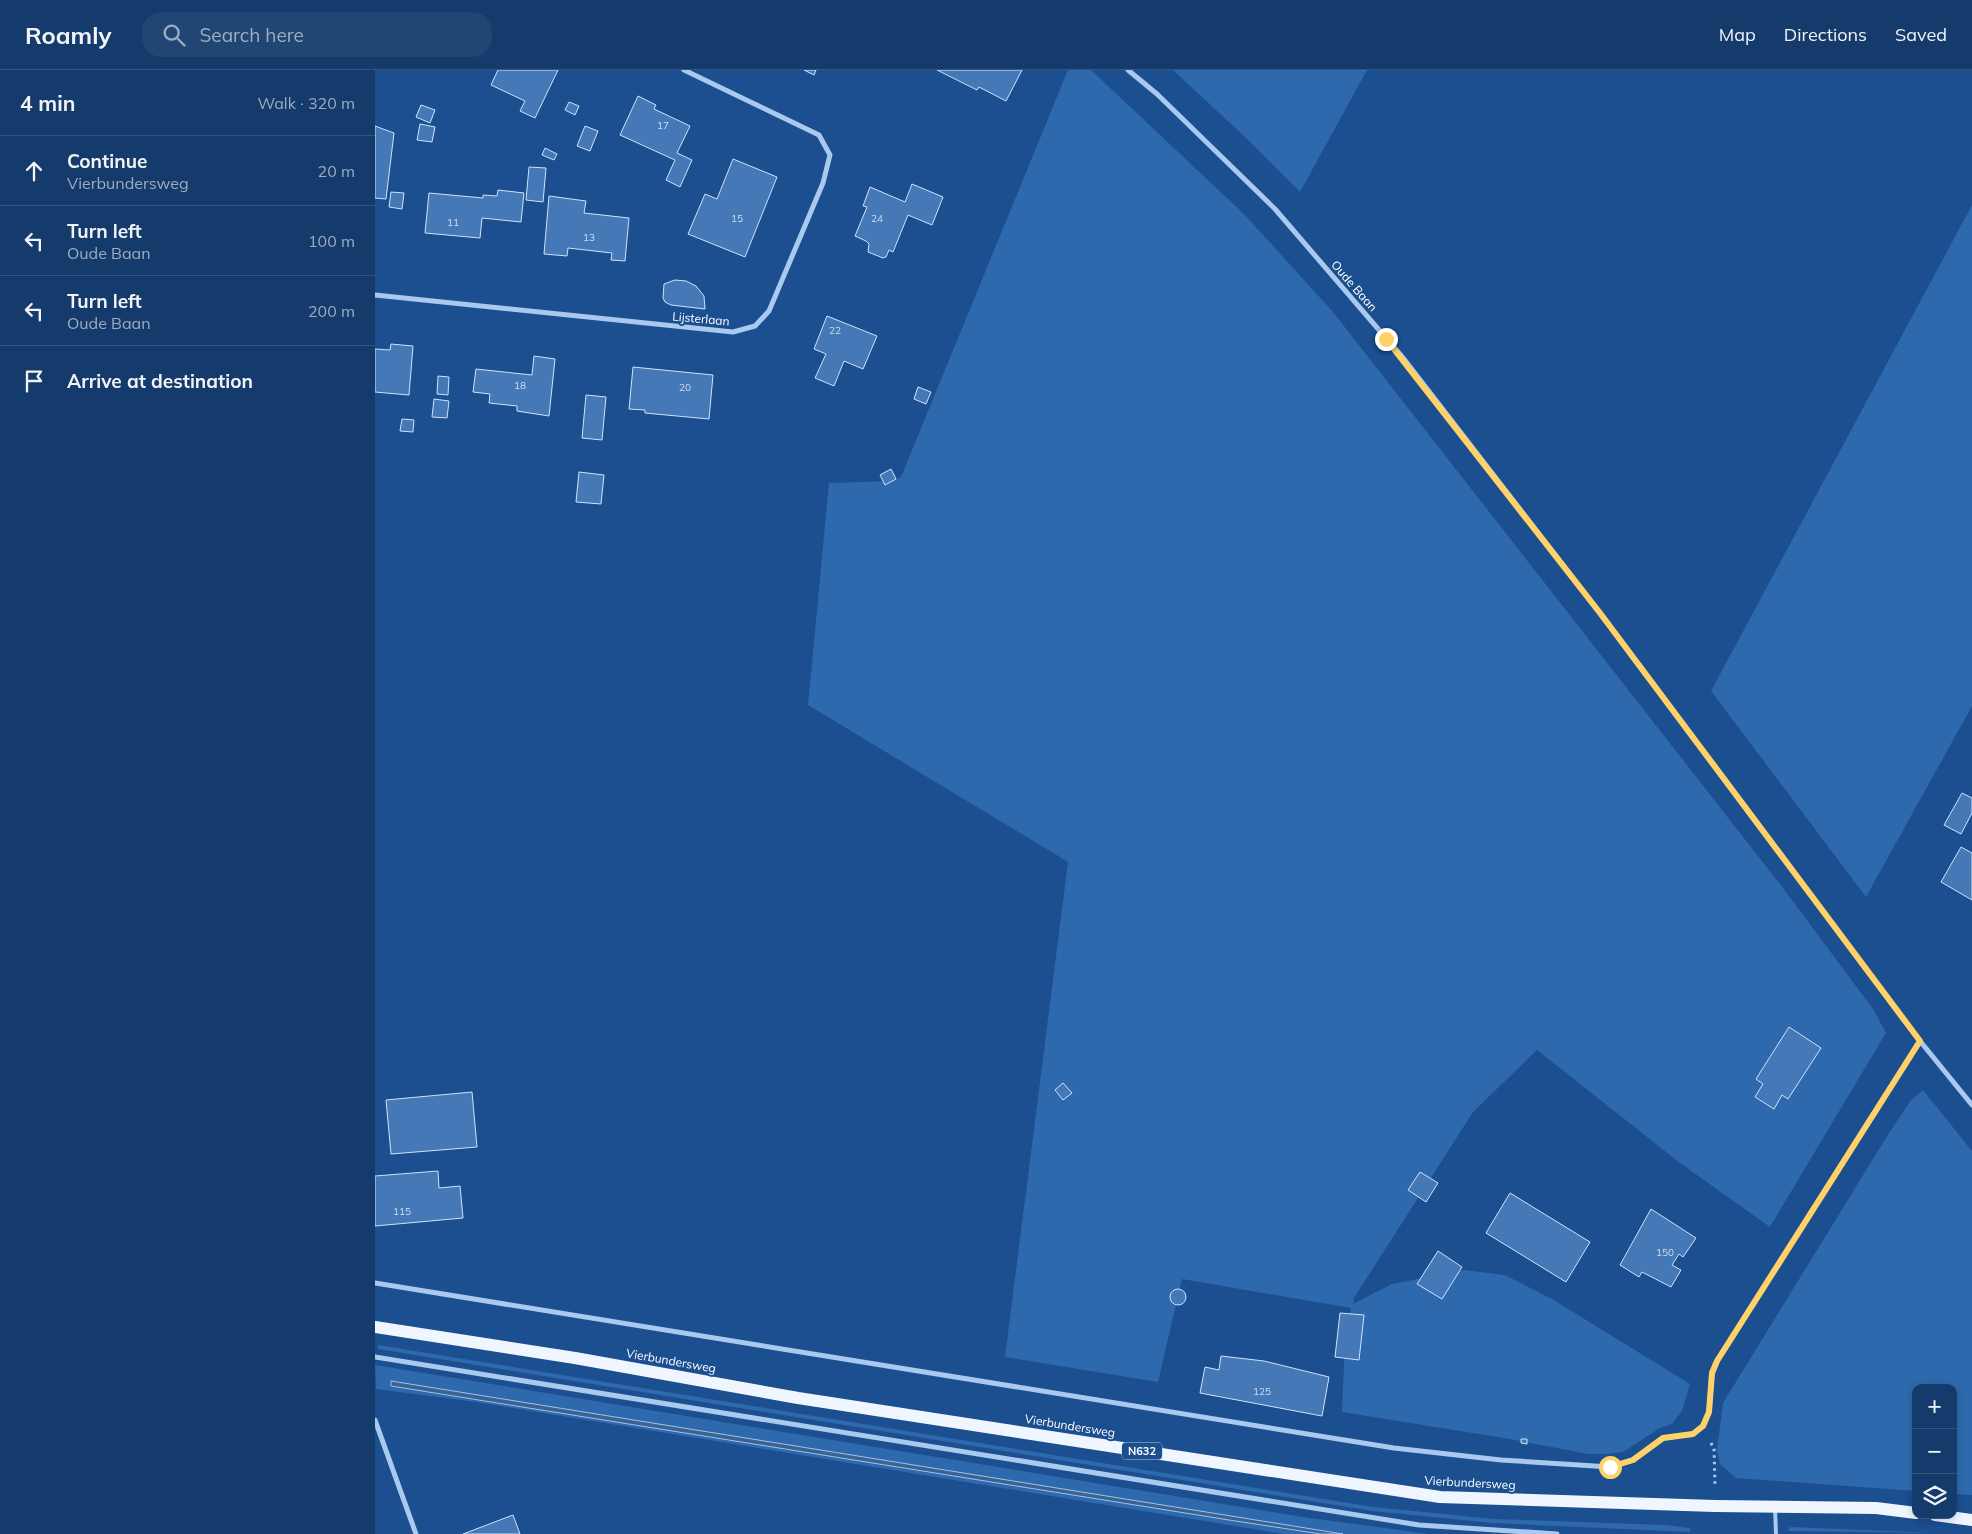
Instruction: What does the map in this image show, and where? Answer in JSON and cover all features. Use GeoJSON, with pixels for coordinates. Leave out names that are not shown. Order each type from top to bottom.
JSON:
{"type":"FeatureCollection","features":[{"type":"Feature","properties":{"kind":"main road","name":"Vierbundersweg"},"geometry":{"type":"LineString","coordinates":[[375,1327],[575,1358],[798,1398],[1440,1497],[1715,1506],[1876,1508],[1912,1512]]}},
{"type":"Feature","properties":{"kind":"main road"},"geometry":{"type":"LineString","coordinates":[[1957,1518],[1972,1520]]}},
{"type":"Feature","properties":{"kind":"street","name":"Lijsterlaan"},"geometry":{"type":"LineString","coordinates":[[375,295],[733,332],[755,326],[769,311],[823,183],[830,155],[819,135],[684,70]]}},
{"type":"Feature","properties":{"kind":"street","name":"Oude Baan"},"geometry":{"type":"LineString","coordinates":[[1128,70],[1157,94],[1275,209],[1404,359],[1618,637],[1920,1041],[1972,1105]]}},
{"type":"Feature","properties":{"kind":"street"},"geometry":{"type":"LineString","coordinates":[[1703,1426],[1709,1412],[1711,1378],[1717,1361],[1920,1041]]}},
{"type":"Feature","properties":{"kind":"street","name":"Vierbundersweg"},"geometry":{"type":"LineString","coordinates":[[375,1282],[1394,1448],[1460,1456],[1610,1467],[1633,1460],[1663,1438],[1693,1434],[1703,1426]]}},
{"type":"Feature","properties":{"kind":"street"},"geometry":{"type":"LineString","coordinates":[[375,1358],[1399,1522],[1557,1534]]}},
{"type":"Feature","properties":{"kind":"street"},"geometry":{"type":"LineString","coordinates":[[375,1420],[415,1534]]}},
{"type":"Feature","properties":{"kind":"lane"},"geometry":{"type":"LineString","coordinates":[[1775,1506],[1776,1534]]}},
{"type":"Feature","properties":{"kind":"path"},"geometry":{"type":"LineString","coordinates":[[1703,1426],[1713,1448],[1715,1506]]}},
{"type":"Feature","properties":{"kind":"shaded area"},"geometry":{"type":"Polygon","coordinates":[[[1068,70],[1091,70],[1245,215],[1333,312],[1783,888],[1873,1009],[1886,1033],[1770,1227],[1680,1163],[1537,1050],[1473,1112],[1354,1298],[1353,1304],[1392,1284],[1464,1270],[1505,1275],[1552,1299],[1690,1384],[1682,1411],[1672,1424],[1660,1428],[1623,1452],[1588,1454],[1510,1439],[1342,1412],[1345,1341],[1351,1308],[1182,1279],[1158,1382],[1005,1357],[1068,862],[808,705],[829,483],[892,481],[901,477],[1068,70]]]}},
{"type":"Feature","properties":{"kind":"shaded area"},"geometry":{"type":"Polygon","coordinates":[[[1173,70],[1367,70],[1300,192],[1246,138],[1173,70]]]}},
{"type":"Feature","properties":{"kind":"shaded area"},"geometry":{"type":"Polygon","coordinates":[[[1972,205],[1972,706],[1866,897],[1711,691],[1972,205]]]}},
{"type":"Feature","properties":{"kind":"shaded area"},"geometry":{"type":"Polygon","coordinates":[[[1923,1090],[1972,1151],[1972,1495],[1957,1494],[1957,1384],[1912,1384],[1912,1491],[1736,1478],[1720,1464],[1717,1450],[1723,1403],[1911,1100],[1923,1090]]]}},
{"type":"Feature","properties":{"kind":"shaded area"},"geometry":{"type":"Polygon","coordinates":[[[378,1345],[1373,1507],[1494,1519],[1665,1525],[1690,1528],[1690,1532],[1493,1523],[1372,1511],[378,1349],[378,1345]]]}},
{"type":"Feature","properties":{"kind":"shaded area"},"geometry":{"type":"Polygon","coordinates":[[[375,1365],[1303,1517],[1429,1534],[1343,1534],[390,1381],[391,1386],[1321,1534],[1284,1534],[476,1402],[376,1389],[375,1365]]]}},
{"type":"Feature","properties":{"kind":"shaded area"},"geometry":{"type":"Polygon","coordinates":[[[391,1381],[1343,1534],[1321,1534],[1229,1520],[391,1386],[391,1381]]]}},
{"type":"Feature","properties":{"kind":"shaded area"},"geometry":{"type":"Polygon","coordinates":[[[1790,1527],[1937,1533],[1788,1531],[1790,1527]]]}},
{"type":"Feature","properties":{"kind":"building"},"geometry":{"type":"Polygon","coordinates":[[[498,70],[558,70],[535,118],[520,111],[525,101],[491,85],[498,70]]]}},
{"type":"Feature","properties":{"kind":"building"},"geometry":{"type":"Polygon","coordinates":[[[804,70],[816,70],[814,75],[804,70]]]}},
{"type":"Feature","properties":{"kind":"building"},"geometry":{"type":"Polygon","coordinates":[[[937,70],[1022,70],[1006,101],[979,87],[977,90],[937,70]]]}},
{"type":"Feature","properties":{"kind":"building"},"geometry":{"type":"Polygon","coordinates":[[[638,96],[656,105],[654,109],[690,126],[677,153],[692,160],[680,187],[666,180],[675,160],[620,135],[638,96]]]}},
{"type":"Feature","properties":{"kind":"building"},"geometry":{"type":"Polygon","coordinates":[[[569,102],[579,106],[575,115],[565,110],[569,102]]]}},
{"type":"Feature","properties":{"kind":"building"},"geometry":{"type":"Polygon","coordinates":[[[421,105],[435,110],[430,123],[416,117],[421,105]]]}},
{"type":"Feature","properties":{"kind":"building"},"geometry":{"type":"Polygon","coordinates":[[[420,124],[435,127],[432,142],[417,140],[420,124]]]}},
{"type":"Feature","properties":{"kind":"building"},"geometry":{"type":"Polygon","coordinates":[[[375,126],[394,133],[386,199],[375,198],[375,126]]]}},
{"type":"Feature","properties":{"kind":"building"},"geometry":{"type":"Polygon","coordinates":[[[585,126],[598,131],[590,151],[577,146],[585,126]]]}},
{"type":"Feature","properties":{"kind":"building"},"geometry":{"type":"Polygon","coordinates":[[[545,148],[557,154],[554,160],[542,155],[545,148]]]}},
{"type":"Feature","properties":{"kind":"building"},"geometry":{"type":"Polygon","coordinates":[[[733,159],[777,177],[745,257],[688,234],[705,194],[717,199],[733,159]]]}},
{"type":"Feature","properties":{"kind":"building"},"geometry":{"type":"Polygon","coordinates":[[[529,167],[546,168],[543,202],[526,200],[529,167]]]}},
{"type":"Feature","properties":{"kind":"building"},"geometry":{"type":"Polygon","coordinates":[[[912,184],[943,197],[932,225],[908,215],[893,252],[889,250],[886,257],[883,258],[868,252],[869,244],[855,236],[867,207],[863,206],[870,187],[905,202],[912,184]]]}},
{"type":"Feature","properties":{"kind":"building"},"geometry":{"type":"Polygon","coordinates":[[[498,190],[524,193],[521,222],[482,218],[480,238],[425,233],[429,193],[483,198],[483,195],[497,196],[498,190]]]}},
{"type":"Feature","properties":{"kind":"building"},"geometry":{"type":"Polygon","coordinates":[[[391,192],[404,193],[402,209],[389,207],[391,192]]]}},
{"type":"Feature","properties":{"kind":"building"},"geometry":{"type":"Polygon","coordinates":[[[549,196],[586,201],[584,213],[629,218],[625,261],[611,260],[612,253],[568,248],[567,256],[544,254],[549,196]]]}},
{"type":"Feature","properties":{"kind":"building"},"geometry":{"type":"Polygon","coordinates":[[[675,280],[686,281],[696,286],[704,296],[705,309],[671,305],[665,302],[663,298],[664,284],[675,280]]]}},
{"type":"Feature","properties":{"kind":"building"},"geometry":{"type":"Polygon","coordinates":[[[827,316],[877,336],[863,369],[844,361],[834,386],[815,378],[826,354],[814,349],[827,316]]]}},
{"type":"Feature","properties":{"kind":"building"},"geometry":{"type":"Polygon","coordinates":[[[391,344],[413,346],[409,395],[375,392],[375,349],[390,350],[391,344]]]}},
{"type":"Feature","properties":{"kind":"building"},"geometry":{"type":"Polygon","coordinates":[[[534,356],[555,359],[549,416],[517,411],[517,406],[489,403],[490,394],[473,392],[476,369],[532,375],[534,356]]]}},
{"type":"Feature","properties":{"kind":"building"},"geometry":{"type":"Polygon","coordinates":[[[633,367],[713,375],[709,419],[645,413],[645,410],[629,409],[633,367]]]}},
{"type":"Feature","properties":{"kind":"building"},"geometry":{"type":"Polygon","coordinates":[[[438,376],[449,377],[448,395],[437,394],[438,376]]]}},
{"type":"Feature","properties":{"kind":"building"},"geometry":{"type":"Polygon","coordinates":[[[918,387],[931,392],[926,404],[914,399],[918,387]]]}},
{"type":"Feature","properties":{"kind":"building"},"geometry":{"type":"Polygon","coordinates":[[[586,395],[606,397],[602,440],[582,438],[586,395]]]}},
{"type":"Feature","properties":{"kind":"building"},"geometry":{"type":"Polygon","coordinates":[[[434,399],[449,401],[447,418],[432,417],[434,399]]]}},
{"type":"Feature","properties":{"kind":"building"},"geometry":{"type":"Polygon","coordinates":[[[402,419],[414,420],[413,432],[400,431],[402,419]]]}},
{"type":"Feature","properties":{"kind":"building"},"geometry":{"type":"Polygon","coordinates":[[[891,469],[896,479],[885,485],[880,475],[891,469]]]}},
{"type":"Feature","properties":{"kind":"building"},"geometry":{"type":"Polygon","coordinates":[[[579,472],[604,475],[601,504],[576,502],[579,472]]]}},
{"type":"Feature","properties":{"kind":"building"},"geometry":{"type":"Polygon","coordinates":[[[1962,793],[1972,798],[1972,813],[1961,834],[1944,825],[1962,793]]]}},
{"type":"Feature","properties":{"kind":"building"},"geometry":{"type":"Polygon","coordinates":[[[1961,847],[1972,853],[1972,900],[1941,882],[1961,847]]]}},
{"type":"Feature","properties":{"kind":"building"},"geometry":{"type":"Polygon","coordinates":[[[1789,1027],[1821,1048],[1788,1099],[1782,1095],[1774,1109],[1755,1097],[1763,1084],[1756,1079],[1789,1027]]]}},
{"type":"Feature","properties":{"kind":"building"},"geometry":{"type":"Polygon","coordinates":[[[1063,1083],[1072,1093],[1063,1100],[1055,1090],[1063,1083]]]}},
{"type":"Feature","properties":{"kind":"building"},"geometry":{"type":"Polygon","coordinates":[[[472,1092],[477,1147],[391,1154],[386,1100],[472,1092]]]}},
{"type":"Feature","properties":{"kind":"building"},"geometry":{"type":"Polygon","coordinates":[[[438,1171],[439,1188],[460,1186],[463,1218],[375,1226],[375,1176],[438,1171]]]}},
{"type":"Feature","properties":{"kind":"building"},"geometry":{"type":"Polygon","coordinates":[[[1420,1172],[1438,1183],[1426,1202],[1408,1190],[1420,1172]]]}},
{"type":"Feature","properties":{"kind":"building"},"geometry":{"type":"Polygon","coordinates":[[[1510,1193],[1590,1242],[1566,1282],[1486,1233],[1510,1193]]]}},
{"type":"Feature","properties":{"kind":"building"},"geometry":{"type":"Polygon","coordinates":[[[1651,1209],[1696,1238],[1683,1257],[1679,1254],[1672,1265],[1681,1270],[1671,1287],[1642,1272],[1639,1277],[1620,1265],[1651,1209]]]}},
{"type":"Feature","properties":{"kind":"building"},"geometry":{"type":"Polygon","coordinates":[[[1438,1251],[1462,1267],[1442,1299],[1417,1284],[1438,1251]]]}},
{"type":"Feature","properties":{"kind":"building"},"geometry":{"type":"Polygon","coordinates":[[[1178,1289],[1184,1291],[1186,1297],[1184,1303],[1178,1305],[1172,1303],[1170,1297],[1172,1291],[1178,1289]]]}},
{"type":"Feature","properties":{"kind":"building"},"geometry":{"type":"Polygon","coordinates":[[[1340,1313],[1364,1315],[1359,1360],[1335,1357],[1340,1313]]]}},
{"type":"Feature","properties":{"kind":"building"},"geometry":{"type":"Polygon","coordinates":[[[1221,1356],[1264,1361],[1329,1377],[1322,1416],[1200,1393],[1205,1367],[1219,1370],[1221,1356]]]}},
{"type":"Feature","properties":{"kind":"building"},"geometry":{"type":"Polygon","coordinates":[[[1521,1439],[1527,1439],[1527,1444],[1521,1443],[1521,1439]]]}},
{"type":"Feature","properties":{"kind":"building"},"geometry":{"type":"Polygon","coordinates":[[[513,1515],[520,1534],[463,1534],[513,1515]]]}},
{"type":"Feature","properties":{"kind":"route"},"geometry":{"type":"LineString","coordinates":[[1386,339],[1404,359],[1600,613],[1899,1010],[1920,1041],[1717,1361],[1710,1384],[1709,1412],[1703,1426],[1693,1434],[1663,1438],[1633,1460],[1610,1467]]}}]}
